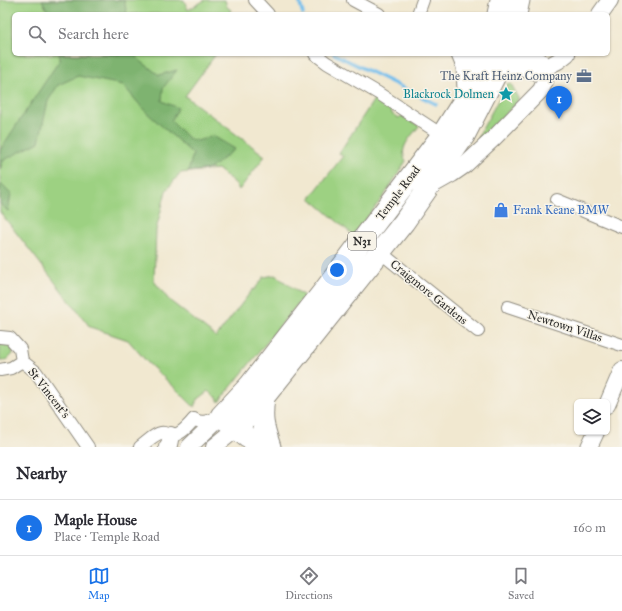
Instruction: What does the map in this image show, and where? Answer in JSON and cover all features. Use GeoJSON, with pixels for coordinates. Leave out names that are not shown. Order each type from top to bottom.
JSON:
{"type":"FeatureCollection","features":[{"type":"Feature","properties":{"kind":"highway"},"geometry":{"type":"LineString","coordinates":[[498,12],[501,0]]}},
{"type":"Feature","properties":{"kind":"highway"},"geometry":{"type":"LineString","coordinates":[[516,12],[519,0]]}},
{"type":"Feature","properties":{"kind":"highway"},"geometry":{"type":"LineString","coordinates":[[463,56],[467,66],[468,94]]}},
{"type":"Feature","properties":{"kind":"highway","name":"Temple Road"},"geometry":{"type":"LineString","coordinates":[[228,422],[250,385],[442,135],[468,94],[498,56]]}},
{"type":"Feature","properties":{"kind":"highway","name":"Temple Road"},"geometry":{"type":"LineString","coordinates":[[228,422],[264,397],[404,222],[464,136],[498,56]]}},
{"type":"Feature","properties":{"kind":"highway"},"geometry":{"type":"LineString","coordinates":[[264,397],[262,425],[270,447]]}},
{"type":"Feature","properties":{"kind":"highway"},"geometry":{"type":"LineString","coordinates":[[228,422],[255,442],[266,447]]}},
{"type":"Feature","properties":{"kind":"street"},"geometry":{"type":"LineString","coordinates":[[255,0],[266,12]]}},
{"type":"Feature","properties":{"kind":"street"},"geometry":{"type":"LineString","coordinates":[[353,0],[375,12]]}},
{"type":"Feature","properties":{"kind":"street"},"geometry":{"type":"LineString","coordinates":[[419,12],[423,0]]}},
{"type":"Feature","properties":{"kind":"street"},"geometry":{"type":"LineString","coordinates":[[601,12],[610,0]]}},
{"type":"Feature","properties":{"kind":"street"},"geometry":{"type":"LineString","coordinates":[[318,56],[442,135]]}},
{"type":"Feature","properties":{"kind":"street"},"geometry":{"type":"LineString","coordinates":[[498,56],[538,72],[564,56]]}},
{"type":"Feature","properties":{"kind":"street","name":"Temple Road"},"geometry":{"type":"LineString","coordinates":[[428,188],[465,165],[541,90],[545,81],[546,67]]}},
{"type":"Feature","properties":{"kind":"street"},"geometry":{"type":"LineString","coordinates":[[557,200],[622,227]]}},
{"type":"Feature","properties":{"kind":"street","name":"Craigmore Gardens"},"geometry":{"type":"LineString","coordinates":[[380,252],[478,331]]}},
{"type":"Feature","properties":{"kind":"street","name":"Newtown Villas"},"geometry":{"type":"LineString","coordinates":[[508,307],[622,344]]}},
{"type":"Feature","properties":{"kind":"street"},"geometry":{"type":"LineString","coordinates":[[0,337],[10,338],[20,349],[22,361]]}},
{"type":"Feature","properties":{"kind":"street","name":"St Vincent's"},"geometry":{"type":"LineString","coordinates":[[0,370],[11,368],[22,361],[36,372],[88,447]]}},
{"type":"Feature","properties":{"kind":"street"},"geometry":{"type":"LineString","coordinates":[[610,399],[622,370]]}},
{"type":"Feature","properties":{"kind":"street"},"geometry":{"type":"LineString","coordinates":[[140,447],[157,434],[162,433],[169,441],[189,426],[194,419],[205,422],[228,422]]}},
{"type":"Feature","properties":{"kind":"street"},"geometry":{"type":"LineString","coordinates":[[189,447],[228,422]]}},
{"type":"Feature","properties":{"kind":"street"},"geometry":{"type":"LineString","coordinates":[[214,447],[228,422]]}},
{"type":"Feature","properties":{"kind":"street"},"geometry":{"type":"LineString","coordinates":[[589,447],[595,435]]}},
{"type":"Feature","properties":{"kind":"green space"},"geometry":{"type":"Polygon","coordinates":[[[0,0],[184,0],[188,10],[205,0],[225,0],[227,7],[231,10],[230,12],[12,12],[12,56],[215,56],[185,96],[265,156],[239,190],[236,184],[218,169],[180,173],[166,191],[156,230],[154,281],[169,300],[216,337],[264,277],[275,275],[304,296],[219,402],[216,396],[215,397],[209,391],[197,400],[194,407],[147,362],[128,340],[90,327],[0,212],[0,0]]]}},
{"type":"Feature","properties":{"kind":"green space"},"geometry":{"type":"Polygon","coordinates":[[[42,0],[124,0],[127,12],[48,12],[42,0]]]}},
{"type":"Feature","properties":{"kind":"green space"},"geometry":{"type":"Polygon","coordinates":[[[59,56],[137,56],[138,59],[159,75],[177,70],[163,88],[162,101],[178,108],[171,121],[188,138],[197,141],[213,136],[235,149],[210,169],[188,172],[193,154],[145,111],[123,85],[78,76],[58,85],[48,101],[39,142],[4,160],[0,169],[0,150],[59,61],[59,56]]]}},
{"type":"Feature","properties":{"kind":"green space"},"geometry":{"type":"Polygon","coordinates":[[[507,84],[511,84],[519,98],[519,101],[479,139],[478,137],[480,133],[507,84]]]}},
{"type":"Feature","properties":{"kind":"green space"},"geometry":{"type":"Polygon","coordinates":[[[375,98],[391,108],[392,114],[399,118],[403,116],[419,126],[404,147],[404,156],[406,161],[384,196],[353,235],[310,198],[343,156],[339,153],[375,98]]]}},
{"type":"Feature","properties":{"kind":"green space"},"geometry":{"type":"Polygon","coordinates":[[[0,183],[11,194],[8,211],[0,204],[0,183]]]}},
{"type":"Feature","properties":{"kind":"green space"},"geometry":{"type":"Polygon","coordinates":[[[5,344],[12,348],[13,354],[7,360],[0,360],[0,345],[5,344]]]}},
{"type":"Feature","properties":{"kind":"waterway"},"geometry":{"type":"LineString","coordinates":[[299,0],[302,12]]}},
{"type":"Feature","properties":{"kind":"waterway"},"geometry":{"type":"LineString","coordinates":[[338,56],[436,104]]}},
{"type":"Feature","properties":{"kind":"place","name":"The Kraft Heinz Company"},"geometry":{"type":"Point","coordinates":[584,76]}},
{"type":"Feature","properties":{"kind":"place","name":"Blackrock Dolmen"},"geometry":{"type":"Point","coordinates":[506,94]}},
{"type":"Feature","properties":{"kind":"place","name":"Maple House"},"geometry":{"type":"Point","coordinates":[559,119]}},
{"type":"Feature","properties":{"kind":"place","name":"Frank Keane BMW"},"geometry":{"type":"Point","coordinates":[501,210]}}]}
